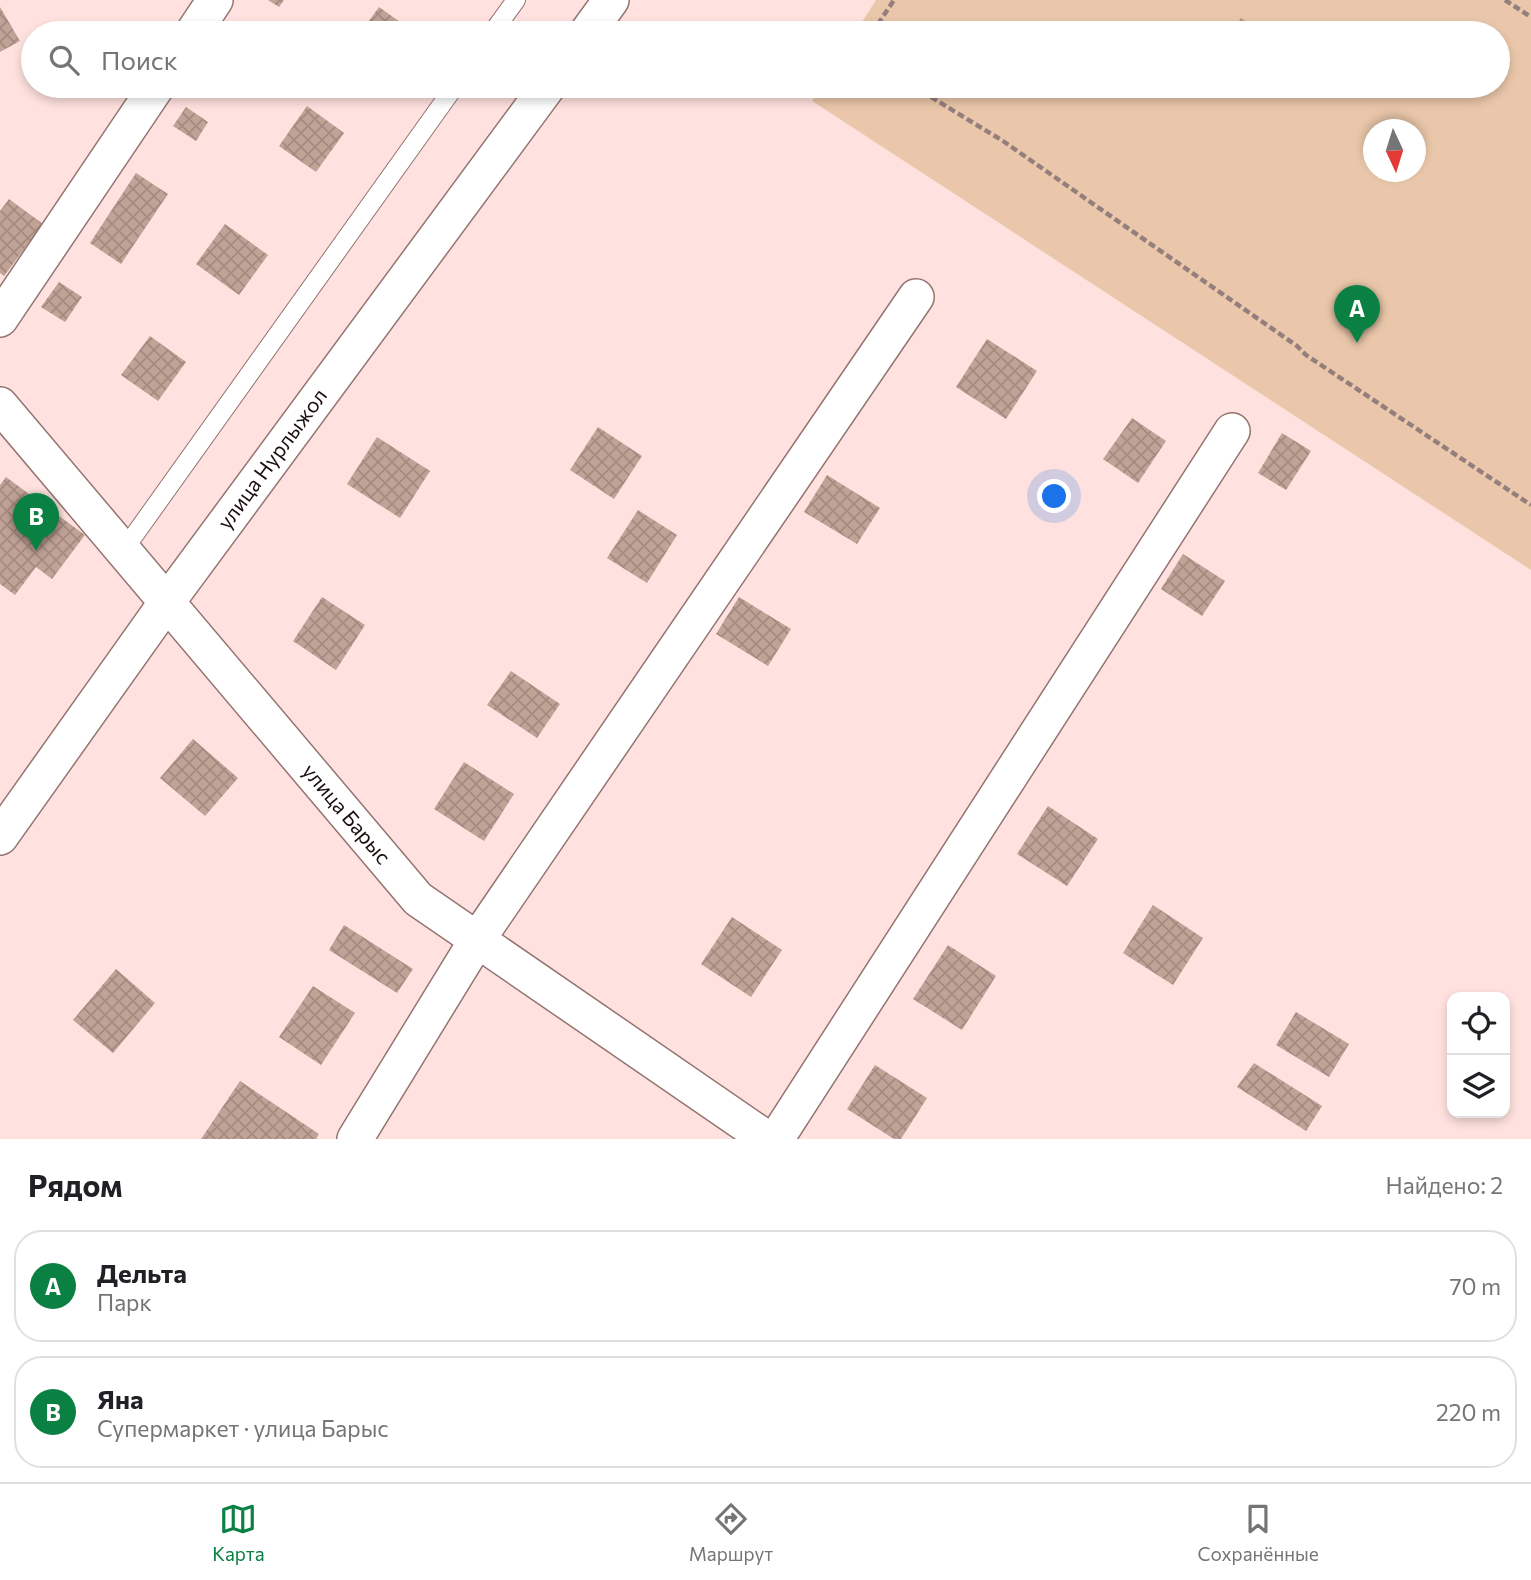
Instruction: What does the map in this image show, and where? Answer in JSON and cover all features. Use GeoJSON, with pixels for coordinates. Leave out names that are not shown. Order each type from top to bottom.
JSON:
{"type":"FeatureCollection","features":[{"type":"Feature","properties":{"kind":"street"},"geometry":{"type":"LineString","coordinates":[[201,21],[215,0]]}},
{"type":"Feature","properties":{"kind":"street"},"geometry":{"type":"LineString","coordinates":[[596,21],[611,0]]}},
{"type":"Feature","properties":{"kind":"street"},"geometry":{"type":"LineString","coordinates":[[0,319],[149,98]]}},
{"type":"Feature","properties":{"kind":"street","name":"улица Нурлыжол"},"geometry":{"type":"LineString","coordinates":[[0,837],[167,602],[539,98]]}},
{"type":"Feature","properties":{"kind":"street"},"geometry":{"type":"LineString","coordinates":[[355,1139],[477,940],[916,297]]}},
{"type":"Feature","properties":{"kind":"street","name":"улица Барыс"},"geometry":{"type":"LineString","coordinates":[[0,405],[418,899],[767,1139]]}},
{"type":"Feature","properties":{"kind":"street"},"geometry":{"type":"LineString","coordinates":[[776,1139],[1232,431]]}},
{"type":"Feature","properties":{"kind":"lane"},"geometry":{"type":"LineString","coordinates":[[501,21],[516,0]]}},
{"type":"Feature","properties":{"kind":"lane"},"geometry":{"type":"LineString","coordinates":[[123,551],[446,98]]}},
{"type":"Feature","properties":{"kind":"path"},"geometry":{"type":"LineString","coordinates":[[880,21],[894,0]]}},
{"type":"Feature","properties":{"kind":"path"},"geometry":{"type":"LineString","coordinates":[[1505,0],[1531,17]]}},
{"type":"Feature","properties":{"kind":"path"},"geometry":{"type":"LineString","coordinates":[[933,98],[1003,141],[1297,346],[1306,355],[1531,505]]}},
{"type":"Feature","properties":{"kind":"shaded area"},"geometry":{"type":"Polygon","coordinates":[[[876,0],[1531,0],[1531,570],[812,101],[814,98],[1510,98],[1510,21],[863,21],[876,0]]]}},
{"type":"Feature","properties":{"kind":"building"},"geometry":{"type":"Polygon","coordinates":[[[268,0],[284,0],[279,7],[268,0]]]}},
{"type":"Feature","properties":{"kind":"building"},"geometry":{"type":"Polygon","coordinates":[[[0,7],[20,41],[0,52],[0,7]]]}},
{"type":"Feature","properties":{"kind":"building"},"geometry":{"type":"Polygon","coordinates":[[[379,7],[399,21],[369,21],[379,7]]]}},
{"type":"Feature","properties":{"kind":"building"},"geometry":{"type":"Polygon","coordinates":[[[307,106],[344,133],[316,172],[279,146],[307,106]]]}},
{"type":"Feature","properties":{"kind":"building"},"geometry":{"type":"Polygon","coordinates":[[[186,107],[208,122],[196,141],[173,126],[186,107]]]}},
{"type":"Feature","properties":{"kind":"building"},"geometry":{"type":"Polygon","coordinates":[[[136,173],[168,194],[121,264],[90,243],[136,173]]]}},
{"type":"Feature","properties":{"kind":"building"},"geometry":{"type":"Polygon","coordinates":[[[9,199],[43,224],[4,276],[0,273],[0,211],[9,199]]]}},
{"type":"Feature","properties":{"kind":"building"},"geometry":{"type":"Polygon","coordinates":[[[225,224],[268,255],[239,295],[196,264],[225,224]]]}},
{"type":"Feature","properties":{"kind":"building"},"geometry":{"type":"Polygon","coordinates":[[[59,282],[82,297],[65,322],[41,307],[59,282]]]}},
{"type":"Feature","properties":{"kind":"building"},"geometry":{"type":"Polygon","coordinates":[[[150,336],[186,362],[158,401],[121,375],[150,336]]]}},
{"type":"Feature","properties":{"kind":"building"},"geometry":{"type":"Polygon","coordinates":[[[987,339],[1037,371],[1006,419],[956,387],[987,339]]]}},
{"type":"Feature","properties":{"kind":"building"},"geometry":{"type":"Polygon","coordinates":[[[1132,418],[1166,441],[1138,483],[1103,459],[1132,418]]]}},
{"type":"Feature","properties":{"kind":"building"},"geometry":{"type":"Polygon","coordinates":[[[598,427],[642,456],[614,499],[570,470],[598,427]]]}},
{"type":"Feature","properties":{"kind":"building"},"geometry":{"type":"Polygon","coordinates":[[[1282,433],[1311,451],[1286,490],[1258,473],[1282,433]]]}},
{"type":"Feature","properties":{"kind":"building"},"geometry":{"type":"Polygon","coordinates":[[[377,437],[430,471],[400,518],[347,484],[377,437]]]}},
{"type":"Feature","properties":{"kind":"building"},"geometry":{"type":"Polygon","coordinates":[[[827,475],[880,508],[857,544],[804,512],[827,475]]]}},
{"type":"Feature","properties":{"kind":"building"},"geometry":{"type":"Polygon","coordinates":[[[6,477],[85,535],[52,579],[36,567],[15,595],[0,584],[0,485],[6,477]]]}},
{"type":"Feature","properties":{"kind":"building"},"geometry":{"type":"Polygon","coordinates":[[[638,510],[677,535],[647,583],[607,558],[638,510]]]}},
{"type":"Feature","properties":{"kind":"building"},"geometry":{"type":"Polygon","coordinates":[[[1183,554],[1225,581],[1202,616],[1161,589],[1183,554]]]}},
{"type":"Feature","properties":{"kind":"building"},"geometry":{"type":"Polygon","coordinates":[[[322,597],[365,625],[336,670],[293,641],[322,597]]]}},
{"type":"Feature","properties":{"kind":"building"},"geometry":{"type":"Polygon","coordinates":[[[739,597],[791,629],[768,666],[716,634],[739,597]]]}},
{"type":"Feature","properties":{"kind":"building"},"geometry":{"type":"Polygon","coordinates":[[[511,671],[560,704],[537,738],[487,705],[511,671]]]}},
{"type":"Feature","properties":{"kind":"building"},"geometry":{"type":"Polygon","coordinates":[[[193,739],[238,778],[205,816],[160,778],[193,739]]]}},
{"type":"Feature","properties":{"kind":"building"},"geometry":{"type":"Polygon","coordinates":[[[464,762],[514,794],[484,841],[434,809],[464,762]]]}},
{"type":"Feature","properties":{"kind":"building"},"geometry":{"type":"Polygon","coordinates":[[[1048,806],[1098,839],[1067,886],[1017,854],[1048,806]]]}},
{"type":"Feature","properties":{"kind":"building"},"geometry":{"type":"Polygon","coordinates":[[[1153,905],[1203,938],[1173,985],[1123,953],[1153,905]]]}},
{"type":"Feature","properties":{"kind":"building"},"geometry":{"type":"Polygon","coordinates":[[[732,917],[782,950],[751,997],[701,964],[732,917]]]}},
{"type":"Feature","properties":{"kind":"building"},"geometry":{"type":"Polygon","coordinates":[[[344,925],[413,969],[397,993],[329,950],[344,925]]]}},
{"type":"Feature","properties":{"kind":"building"},"geometry":{"type":"Polygon","coordinates":[[[948,945],[996,976],[962,1030],[913,999],[948,945]]]}},
{"type":"Feature","properties":{"kind":"building"},"geometry":{"type":"Polygon","coordinates":[[[116,969],[155,1003],[113,1053],[73,1020],[116,969]]]}},
{"type":"Feature","properties":{"kind":"building"},"geometry":{"type":"Polygon","coordinates":[[[313,986],[355,1013],[321,1065],[279,1037],[313,986]]]}},
{"type":"Feature","properties":{"kind":"building"},"geometry":{"type":"Polygon","coordinates":[[[1296,1012],[1349,1044],[1329,1077],[1276,1045],[1296,1012]]]}},
{"type":"Feature","properties":{"kind":"building"},"geometry":{"type":"Polygon","coordinates":[[[1254,1063],[1322,1106],[1306,1131],[1237,1087],[1254,1063]]]}},
{"type":"Feature","properties":{"kind":"building"},"geometry":{"type":"Polygon","coordinates":[[[875,1065],[927,1098],[901,1139],[894,1139],[847,1109],[875,1065]]]}},
{"type":"Feature","properties":{"kind":"building"},"geometry":{"type":"Polygon","coordinates":[[[240,1081],[319,1134],[316,1139],[201,1139],[240,1081]]]}},
{"type":"Feature","properties":{"kind":"place","name":"Дельта"},"geometry":{"type":"Point","coordinates":[1357,343]}},
{"type":"Feature","properties":{"kind":"place","name":"Яна"},"geometry":{"type":"Point","coordinates":[36,551]}}]}
